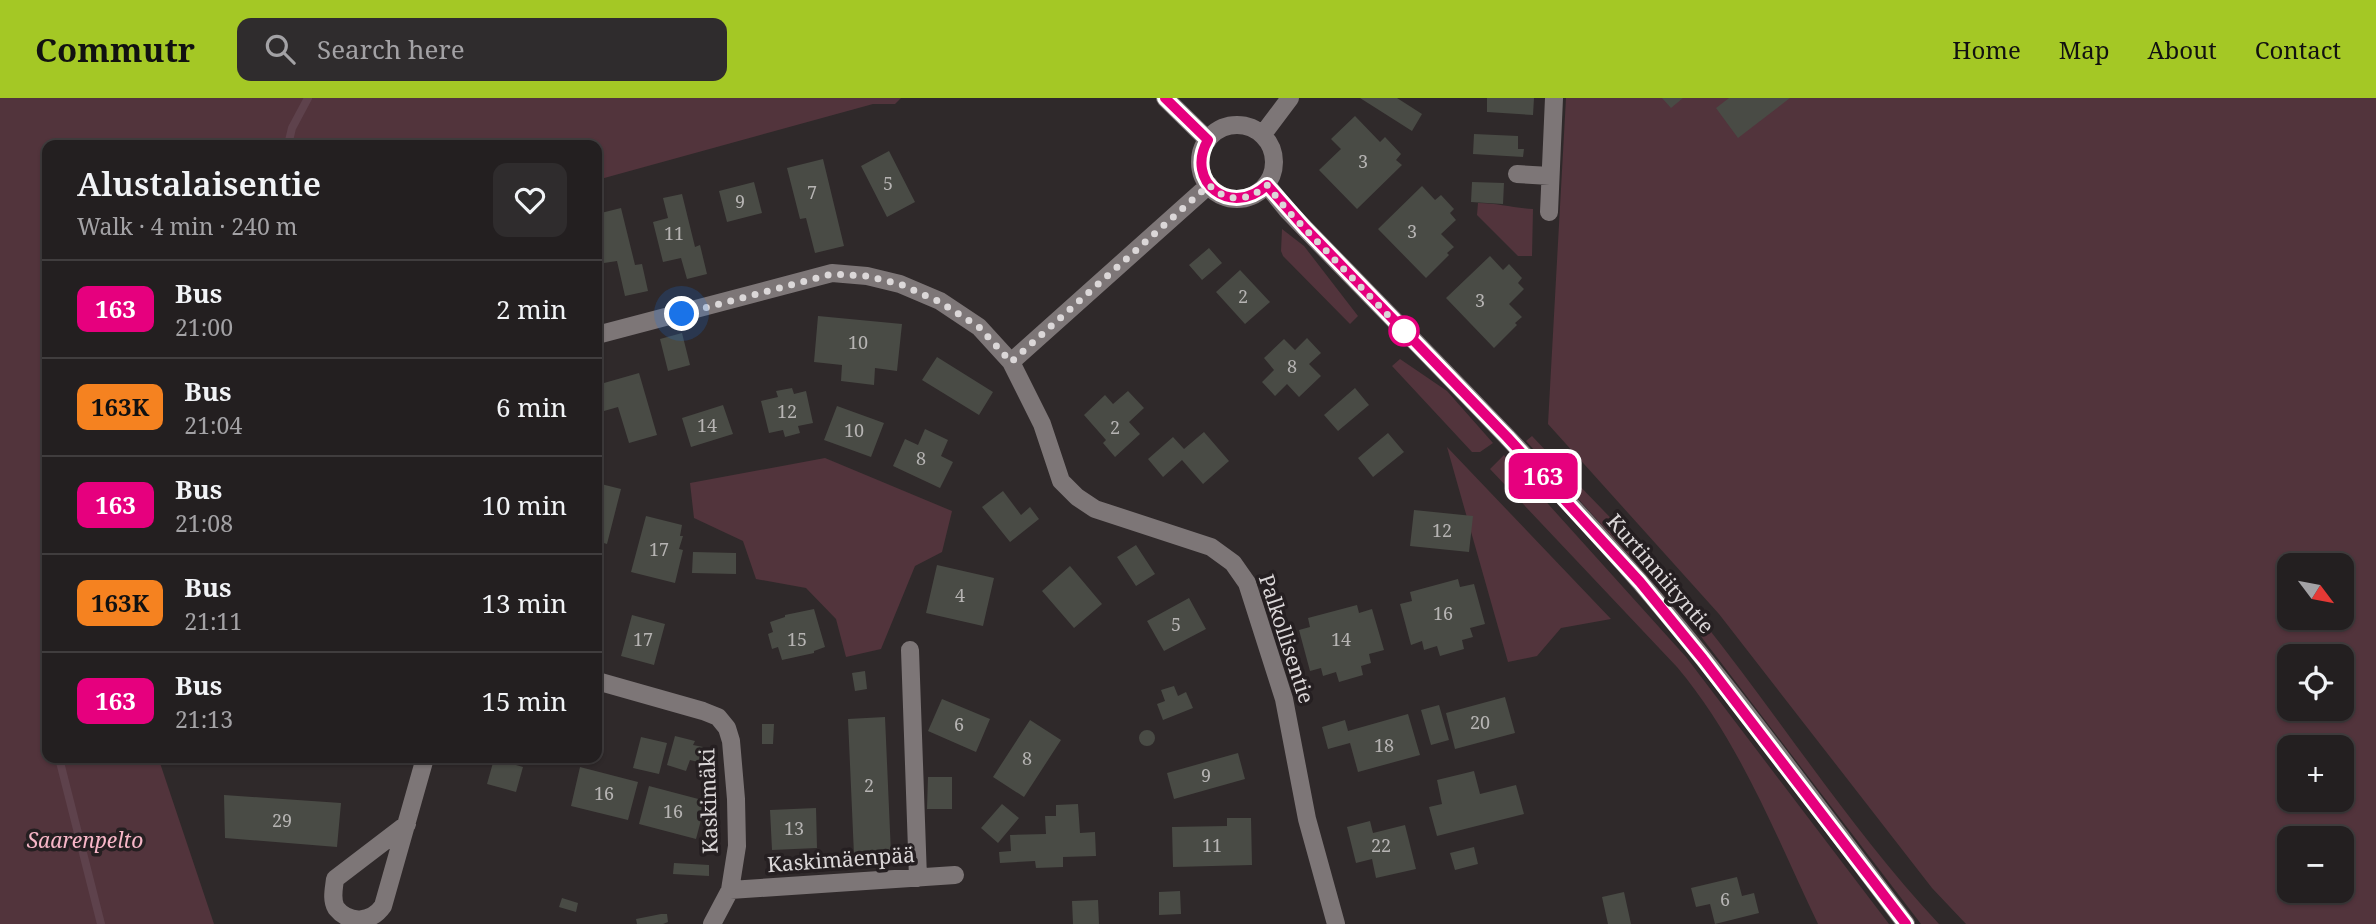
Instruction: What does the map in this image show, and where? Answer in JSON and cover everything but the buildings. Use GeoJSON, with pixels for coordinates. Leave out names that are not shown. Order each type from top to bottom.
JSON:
{"type":"FeatureCollection","features":[{"type":"Feature","properties":{"kind":"street"},"geometry":{"type":"LineString","coordinates":[[1165,98],[1208,140]]}},
{"type":"Feature","properties":{"kind":"street"},"geometry":{"type":"LineString","coordinates":[[1263,134],[1290,98]]}},
{"type":"Feature","properties":{"kind":"street"},"geometry":{"type":"LineString","coordinates":[[1549,212],[1554,98]]}},
{"type":"Feature","properties":{"kind":"street"},"geometry":{"type":"LineString","coordinates":[[1235,125],[1245,126],[1263,134],[1274,155],[1272,175],[1267,185],[1251,197],[1242,199],[1223,196],[1209,185],[1203,177],[1200,158],[1215,132],[1235,125]]}},
{"type":"Feature","properties":{"kind":"street"},"geometry":{"type":"LineString","coordinates":[[1517,174],[1550,176]]}},
{"type":"Feature","properties":{"kind":"street"},"geometry":{"type":"LineString","coordinates":[[1011,362],[1209,185]]}},
{"type":"Feature","properties":{"kind":"street","name":"Kurtinniityntie"},"geometry":{"type":"LineString","coordinates":[[1267,185],[1507,437],[1640,582],[1712,670],[1906,924]]}},
{"type":"Feature","properties":{"kind":"street","name":"Palkollisentie"},"geometry":{"type":"LineString","coordinates":[[602,334],[832,274],[867,276],[900,284],[940,302],[979,327],[1011,362],[1042,424],[1061,481],[1077,497],[1095,509],[1212,547],[1233,563],[1247,583],[1284,699],[1307,819],[1336,924]]}},
{"type":"Feature","properties":{"kind":"street"},"geometry":{"type":"LineString","coordinates":[[910,650],[918,878]]}},
{"type":"Feature","properties":{"kind":"street","name":"Kaskimäki"},"geometry":{"type":"LineString","coordinates":[[602,682],[704,710],[718,717],[727,728],[731,741],[736,794],[737,846],[730,890],[712,924]]}},
{"type":"Feature","properties":{"kind":"street"},"geometry":{"type":"LineString","coordinates":[[407,824],[335,879],[332,896],[336,908],[345,917],[358,922],[376,917],[383,906],[407,824],[424,763]]}},
{"type":"Feature","properties":{"kind":"street","name":"Kaskimäenpää"},"geometry":{"type":"LineString","coordinates":[[730,890],[955,875]]}},
{"type":"Feature","properties":{"kind":"green space","name":"Saarenpelto"},"geometry":{"type":"Polygon","coordinates":[[[0,98],[901,98],[895,104],[873,104],[602,179],[602,140],[42,140],[42,763],[160,763],[214,924],[0,924],[0,98]]]}},
{"type":"Feature","properties":{"kind":"green space"},"geometry":{"type":"Polygon","coordinates":[[[1566,98],[2376,98],[2376,924],[1966,924],[1932,888],[1719,614],[1548,424],[1566,98]]]}},
{"type":"Feature","properties":{"kind":"green space"},"geometry":{"type":"Polygon","coordinates":[[[1478,203],[1533,209],[1532,256],[1518,256],[1477,215],[1478,203]]]}},
{"type":"Feature","properties":{"kind":"green space"},"geometry":{"type":"Polygon","coordinates":[[[1282,229],[1304,246],[1358,316],[1350,324],[1283,256],[1282,229]]]}},
{"type":"Feature","properties":{"kind":"green space"},"geometry":{"type":"Polygon","coordinates":[[[1400,359],[1447,391],[1493,443],[1480,452],[1472,452],[1392,366],[1400,359]]]}},
{"type":"Feature","properties":{"kind":"green space"},"geometry":{"type":"Polygon","coordinates":[[[1532,436],[1681,595],[1731,657],[1876,851],[1939,924],[1921,924],[1693,626],[1526,441],[1532,436]]]}},
{"type":"Feature","properties":{"kind":"green space"},"geometry":{"type":"Polygon","coordinates":[[[1447,447],[1611,619],[1561,628],[1537,656],[1508,662],[1447,447]]]}},
{"type":"Feature","properties":{"kind":"green space"},"geometry":{"type":"Polygon","coordinates":[[[1504,455],[1686,657],[1889,924],[1818,924],[1772,824],[1720,726],[1677,667],[1490,469],[1504,455]]]}},
{"type":"Feature","properties":{"kind":"green space"},"geometry":{"type":"Polygon","coordinates":[[[825,458],[952,511],[942,552],[915,566],[881,649],[846,657],[836,619],[806,588],[756,579],[743,541],[694,518],[690,483],[825,458]]]}},
{"type":"Feature","properties":{"kind":"waterway"},"geometry":{"type":"LineString","coordinates":[[289,140],[292,128],[308,98]]}},
{"type":"Feature","properties":{"kind":"waterway"},"geometry":{"type":"LineString","coordinates":[[60,763],[101,924]]}},
{"type":"Feature","properties":{"kind":"bus line","name":"163"},"geometry":{"type":"LineString","coordinates":[[1165,98],[1208,140],[1200,158],[1203,177],[1209,185],[1223,196],[1242,199],[1251,197],[1267,185],[1287,210],[1507,437],[1640,582],[1703,659],[1906,924]]}},
{"type":"Feature","properties":{"kind":"route"},"geometry":{"type":"LineString","coordinates":[[682,314],[832,274],[867,276],[900,284],[940,302],[979,327],[1011,362],[1209,185],[1223,196],[1233,199],[1251,197],[1267,185],[1287,210],[1409,337],[1404,331]]}}]}
